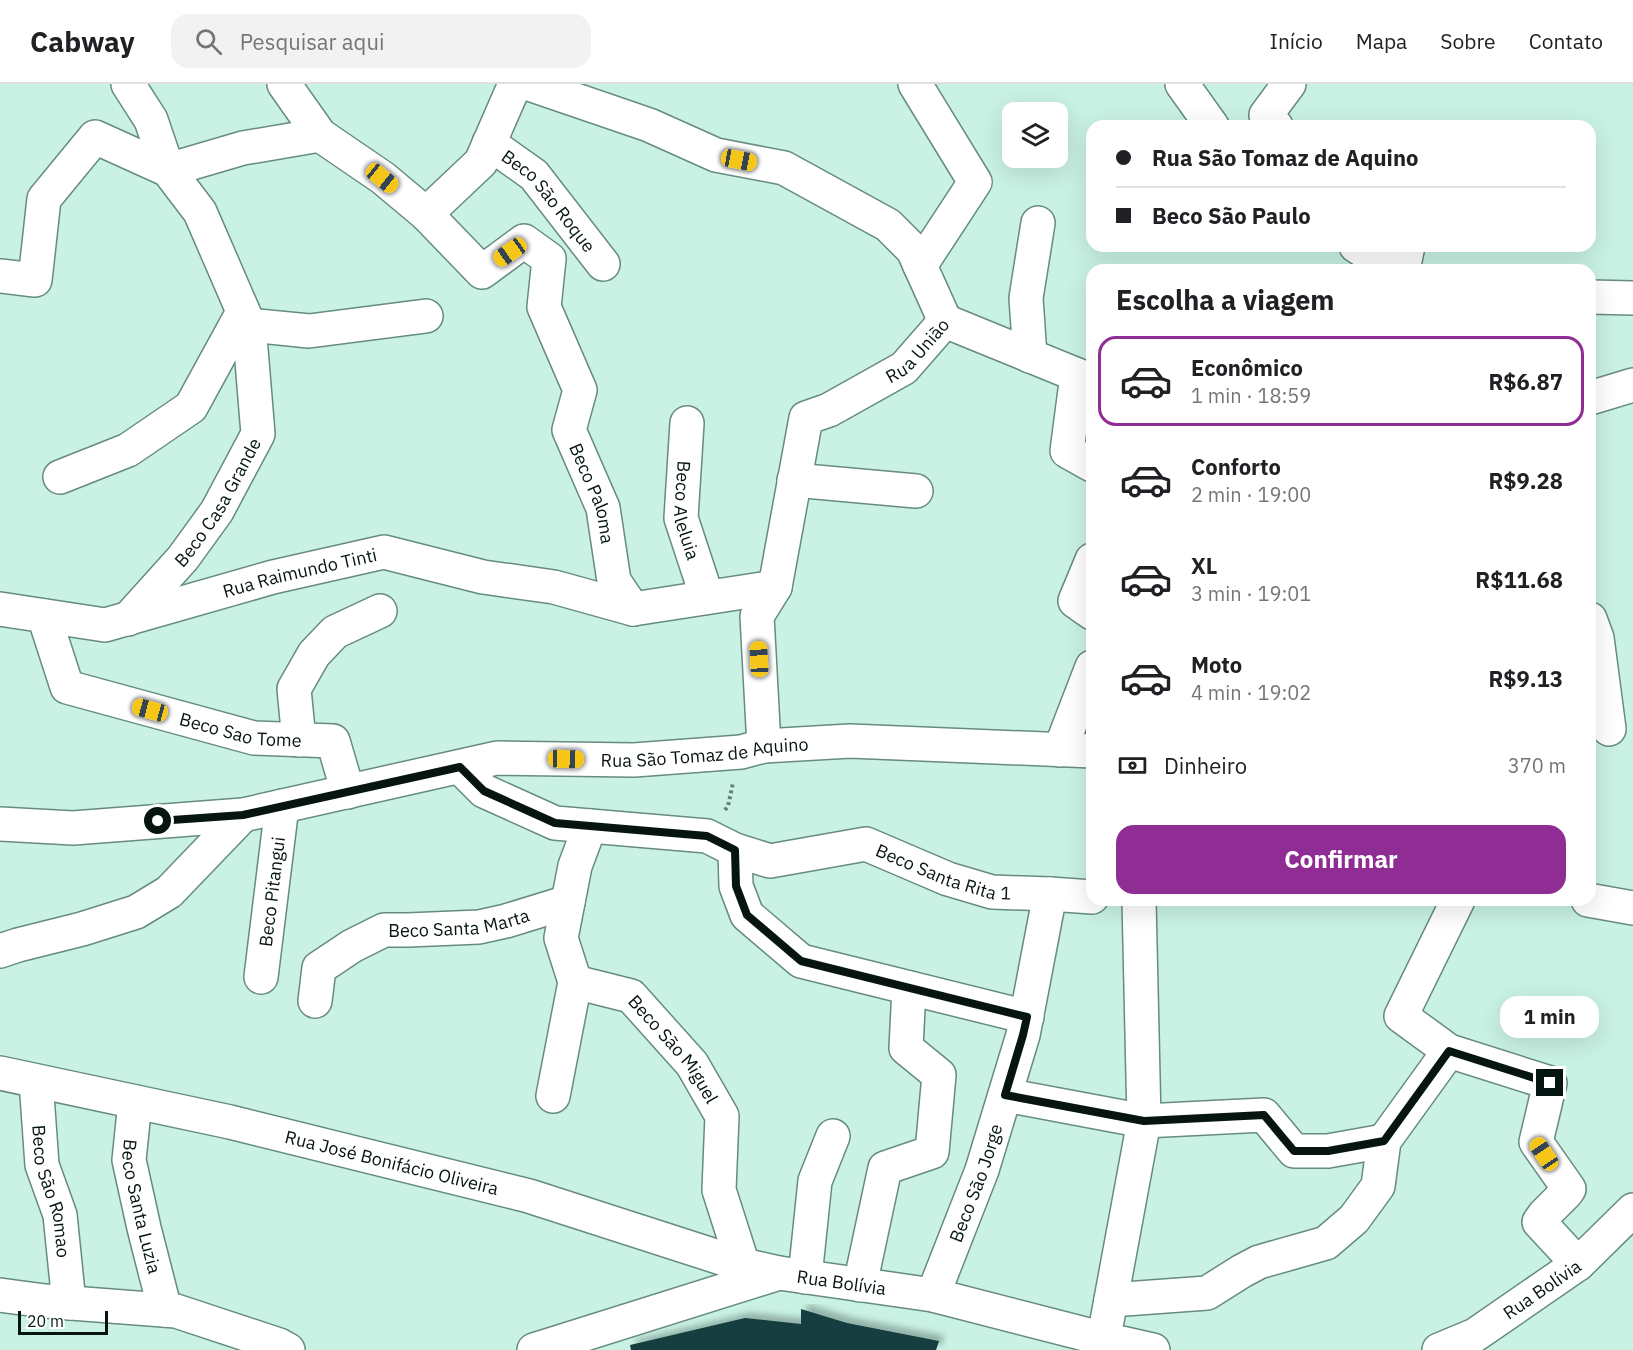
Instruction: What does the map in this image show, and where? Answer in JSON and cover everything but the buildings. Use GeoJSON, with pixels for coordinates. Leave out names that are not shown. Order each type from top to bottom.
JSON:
{"type":"FeatureCollection","features":[{"type":"Feature","properties":{"kind":"street"},"geometry":{"type":"LineString","coordinates":[[128,84],[151,120],[168,170]]}},
{"type":"Feature","properties":{"kind":"street"},"geometry":{"type":"LineString","coordinates":[[284,84],[320,135],[382,178],[426,213],[481,162],[515,84]]}},
{"type":"Feature","properties":{"kind":"street","name":"Rua União"},"geometry":{"type":"LineString","coordinates":[[529,84],[562,90],[716,155],[784,168],[888,225],[913,249],[945,321],[904,368],[829,410],[806,418],[775,587],[757,616],[752,749]]}},
{"type":"Feature","properties":{"kind":"street"},"geometry":{"type":"LineString","coordinates":[[915,84],[975,182],[920,266]]}},
{"type":"Feature","properties":{"kind":"street"},"geometry":{"type":"LineString","coordinates":[[1182,84],[1208,120]]}},
{"type":"Feature","properties":{"kind":"street"},"geometry":{"type":"LineString","coordinates":[[1271,120],[1266,115],[1289,84]]}},
{"type":"Feature","properties":{"kind":"street"},"geometry":{"type":"LineString","coordinates":[[0,276],[35,280],[44,199],[95,137],[168,170],[243,148],[320,135]]}},
{"type":"Feature","properties":{"kind":"street","name":"Beco São Roque"},"geometry":{"type":"LineString","coordinates":[[489,143],[534,175],[603,264]]}},
{"type":"Feature","properties":{"kind":"street","name":"Beco Casa Grande"},"geometry":{"type":"LineString","coordinates":[[128,619],[183,558],[217,511],[258,434],[246,319],[200,212],[168,170]]}},
{"type":"Feature","properties":{"kind":"street","name":"Beco Paloma"},"geometry":{"type":"LineString","coordinates":[[426,213],[482,272],[524,242],[549,259],[544,307],[580,390],[569,430],[603,508],[614,581],[633,609]]}},
{"type":"Feature","properties":{"kind":"street"},"geometry":{"type":"LineString","coordinates":[[1030,356],[1026,298],[1038,223]]}},
{"type":"Feature","properties":{"kind":"street"},"geometry":{"type":"LineString","coordinates":[[1365,252],[1384,264]]}},
{"type":"Feature","properties":{"kind":"street"},"geometry":{"type":"LineString","coordinates":[[1596,297],[1633,298]]}},
{"type":"Feature","properties":{"kind":"street"},"geometry":{"type":"LineString","coordinates":[[60,477],[128,450],[191,407],[246,319],[309,331],[426,316]]}},
{"type":"Feature","properties":{"kind":"street"},"geometry":{"type":"LineString","coordinates":[[945,321],[1085,378],[1067,451],[1086,462]]}},
{"type":"Feature","properties":{"kind":"street"},"geometry":{"type":"LineString","coordinates":[[1596,396],[1633,385]]}},
{"type":"Feature","properties":{"kind":"street","name":"Beco Aleluia"},"geometry":{"type":"LineString","coordinates":[[687,423],[681,518],[706,597]]}},
{"type":"Feature","properties":{"kind":"street"},"geometry":{"type":"LineString","coordinates":[[794,480],[916,491]]}},
{"type":"Feature","properties":{"kind":"street","name":"Rua Raimundo Tinti"},"geometry":{"type":"LineString","coordinates":[[0,609],[105,626],[273,577],[384,552],[483,577],[554,587],[633,609],[775,587]]}},
{"type":"Feature","properties":{"kind":"street"},"geometry":{"type":"LineString","coordinates":[[1086,574],[1075,601],[1086,609]]}},
{"type":"Feature","properties":{"kind":"street"},"geometry":{"type":"LineString","coordinates":[[299,740],[294,689],[314,654],[335,632],[380,611]]}},
{"type":"Feature","properties":{"kind":"street","name":"Beco Sao Tome"},"geometry":{"type":"LineString","coordinates":[[44,616],[67,687],[255,738],[333,741],[348,792]]}},
{"type":"Feature","properties":{"kind":"street"},"geometry":{"type":"LineString","coordinates":[[1596,635],[1611,729]]}},
{"type":"Feature","properties":{"kind":"street"},"geometry":{"type":"LineString","coordinates":[[1076,751],[1086,698]]}},
{"type":"Feature","properties":{"kind":"street","name":"Rua São Tomaz de Aquino"},"geometry":{"type":"LineString","coordinates":[[0,824],[73,828],[243,815],[497,758],[634,760],[850,741],[1076,751]]}},
{"type":"Feature","properties":{"kind":"street","name":"Beco Santa Rita 1"},"geometry":{"type":"LineString","coordinates":[[460,767],[484,791],[555,823],[721,843],[770,861],[866,844],[948,879],[992,892],[1086,897]]}},
{"type":"Feature","properties":{"kind":"street","name":"Beco Pitangui"},"geometry":{"type":"LineString","coordinates":[[261,977],[282,806]]}},
{"type":"Feature","properties":{"kind":"street"},"geometry":{"type":"LineString","coordinates":[[0,951],[136,912],[169,892],[243,815]]}},
{"type":"Feature","properties":{"kind":"street"},"geometry":{"type":"LineString","coordinates":[[553,1096],[574,982],[561,938],[575,866],[590,826]]}},
{"type":"Feature","properties":{"kind":"street"},"geometry":{"type":"LineString","coordinates":[[0,840],[73,828]]}},
{"type":"Feature","properties":{"kind":"street"},"geometry":{"type":"LineString","coordinates":[[721,843],[747,915],[801,961],[1027,1017]]}},
{"type":"Feature","properties":{"kind":"street","name":"Beco São Jorge"},"geometry":{"type":"LineString","coordinates":[[933,1295],[982,1170],[1023,1035],[1050,894]]}},
{"type":"Feature","properties":{"kind":"street"},"geometry":{"type":"LineString","coordinates":[[1596,901],[1633,908]]}},
{"type":"Feature","properties":{"kind":"street","name":"Beco Santa Marta"},"geometry":{"type":"LineString","coordinates":[[315,1001],[319,968],[352,946],[384,930],[478,927],[568,902]]}},
{"type":"Feature","properties":{"kind":"street"},"geometry":{"type":"LineString","coordinates":[[1104,1340],[1144,1121],[1139,906]]}},
{"type":"Feature","properties":{"kind":"street"},"geometry":{"type":"LineString","coordinates":[[1455,906],[1401,1016],[1449,1051],[1550,1083],[1536,1143],[1569,1189],[1539,1222],[1578,1264]]}},
{"type":"Feature","properties":{"kind":"street","name":"Beco São Miguel"},"geometry":{"type":"LineString","coordinates":[[574,982],[632,996],[692,1064],[722,1116],[719,1190],[744,1265]]}},
{"type":"Feature","properties":{"kind":"street"},"geometry":{"type":"LineString","coordinates":[[860,1285],[885,1168],[932,1152],[939,1075],[906,1048],[909,988]]}},
{"type":"Feature","properties":{"kind":"street"},"geometry":{"type":"LineString","coordinates":[[1111,1300],[1207,1293],[1259,1262],[1326,1243],[1354,1219],[1378,1186],[1384,1141],[1449,1051]]}},
{"type":"Feature","properties":{"kind":"street","name":"Rua José Bonifácio Oliveira"},"geometry":{"type":"LineString","coordinates":[[0,1073],[230,1122],[529,1196],[744,1265],[792,1275]]}},
{"type":"Feature","properties":{"kind":"street","name":"Beco São Romao"},"geometry":{"type":"LineString","coordinates":[[36,1081],[42,1165],[60,1215],[69,1303]]}},
{"type":"Feature","properties":{"kind":"street"},"geometry":{"type":"LineString","coordinates":[[1005,1095],[1144,1121],[1264,1115],[1294,1151],[1328,1151],[1384,1141]]}},
{"type":"Feature","properties":{"kind":"street","name":"Beco Santa Luzia"},"geometry":{"type":"LineString","coordinates":[[135,1102],[129,1160],[165,1310]]}},
{"type":"Feature","properties":{"kind":"street"},"geometry":{"type":"LineString","coordinates":[[792,1275],[815,1181],[833,1136]]}},
{"type":"Feature","properties":{"kind":"street","name":"Rua Bolívia"},"geometry":{"type":"LineString","coordinates":[[1439,1350],[1475,1335],[1578,1264],[1633,1210]]}},
{"type":"Feature","properties":{"kind":"street","name":"Rua Bolívia"},"geometry":{"type":"LineString","coordinates":[[534,1350],[792,1275],[933,1295],[1104,1340],[1153,1350]]}},
{"type":"Feature","properties":{"kind":"street"},"geometry":{"type":"LineString","coordinates":[[0,1294],[45,1301],[176,1311],[288,1350]]}},
{"type":"Feature","properties":{"kind":"path"},"geometry":{"type":"LineString","coordinates":[[721,843],[728,806],[752,749]]}},
{"type":"Feature","properties":{"kind":"route"},"geometry":{"type":"LineString","coordinates":[[158,821],[243,815],[460,767],[484,791],[555,823],[707,836],[735,850],[736,886],[747,915],[801,961],[1027,1017],[1005,1095],[1144,1121],[1264,1115],[1294,1151],[1328,1151],[1384,1141],[1449,1051],[1550,1083]]}}]}
